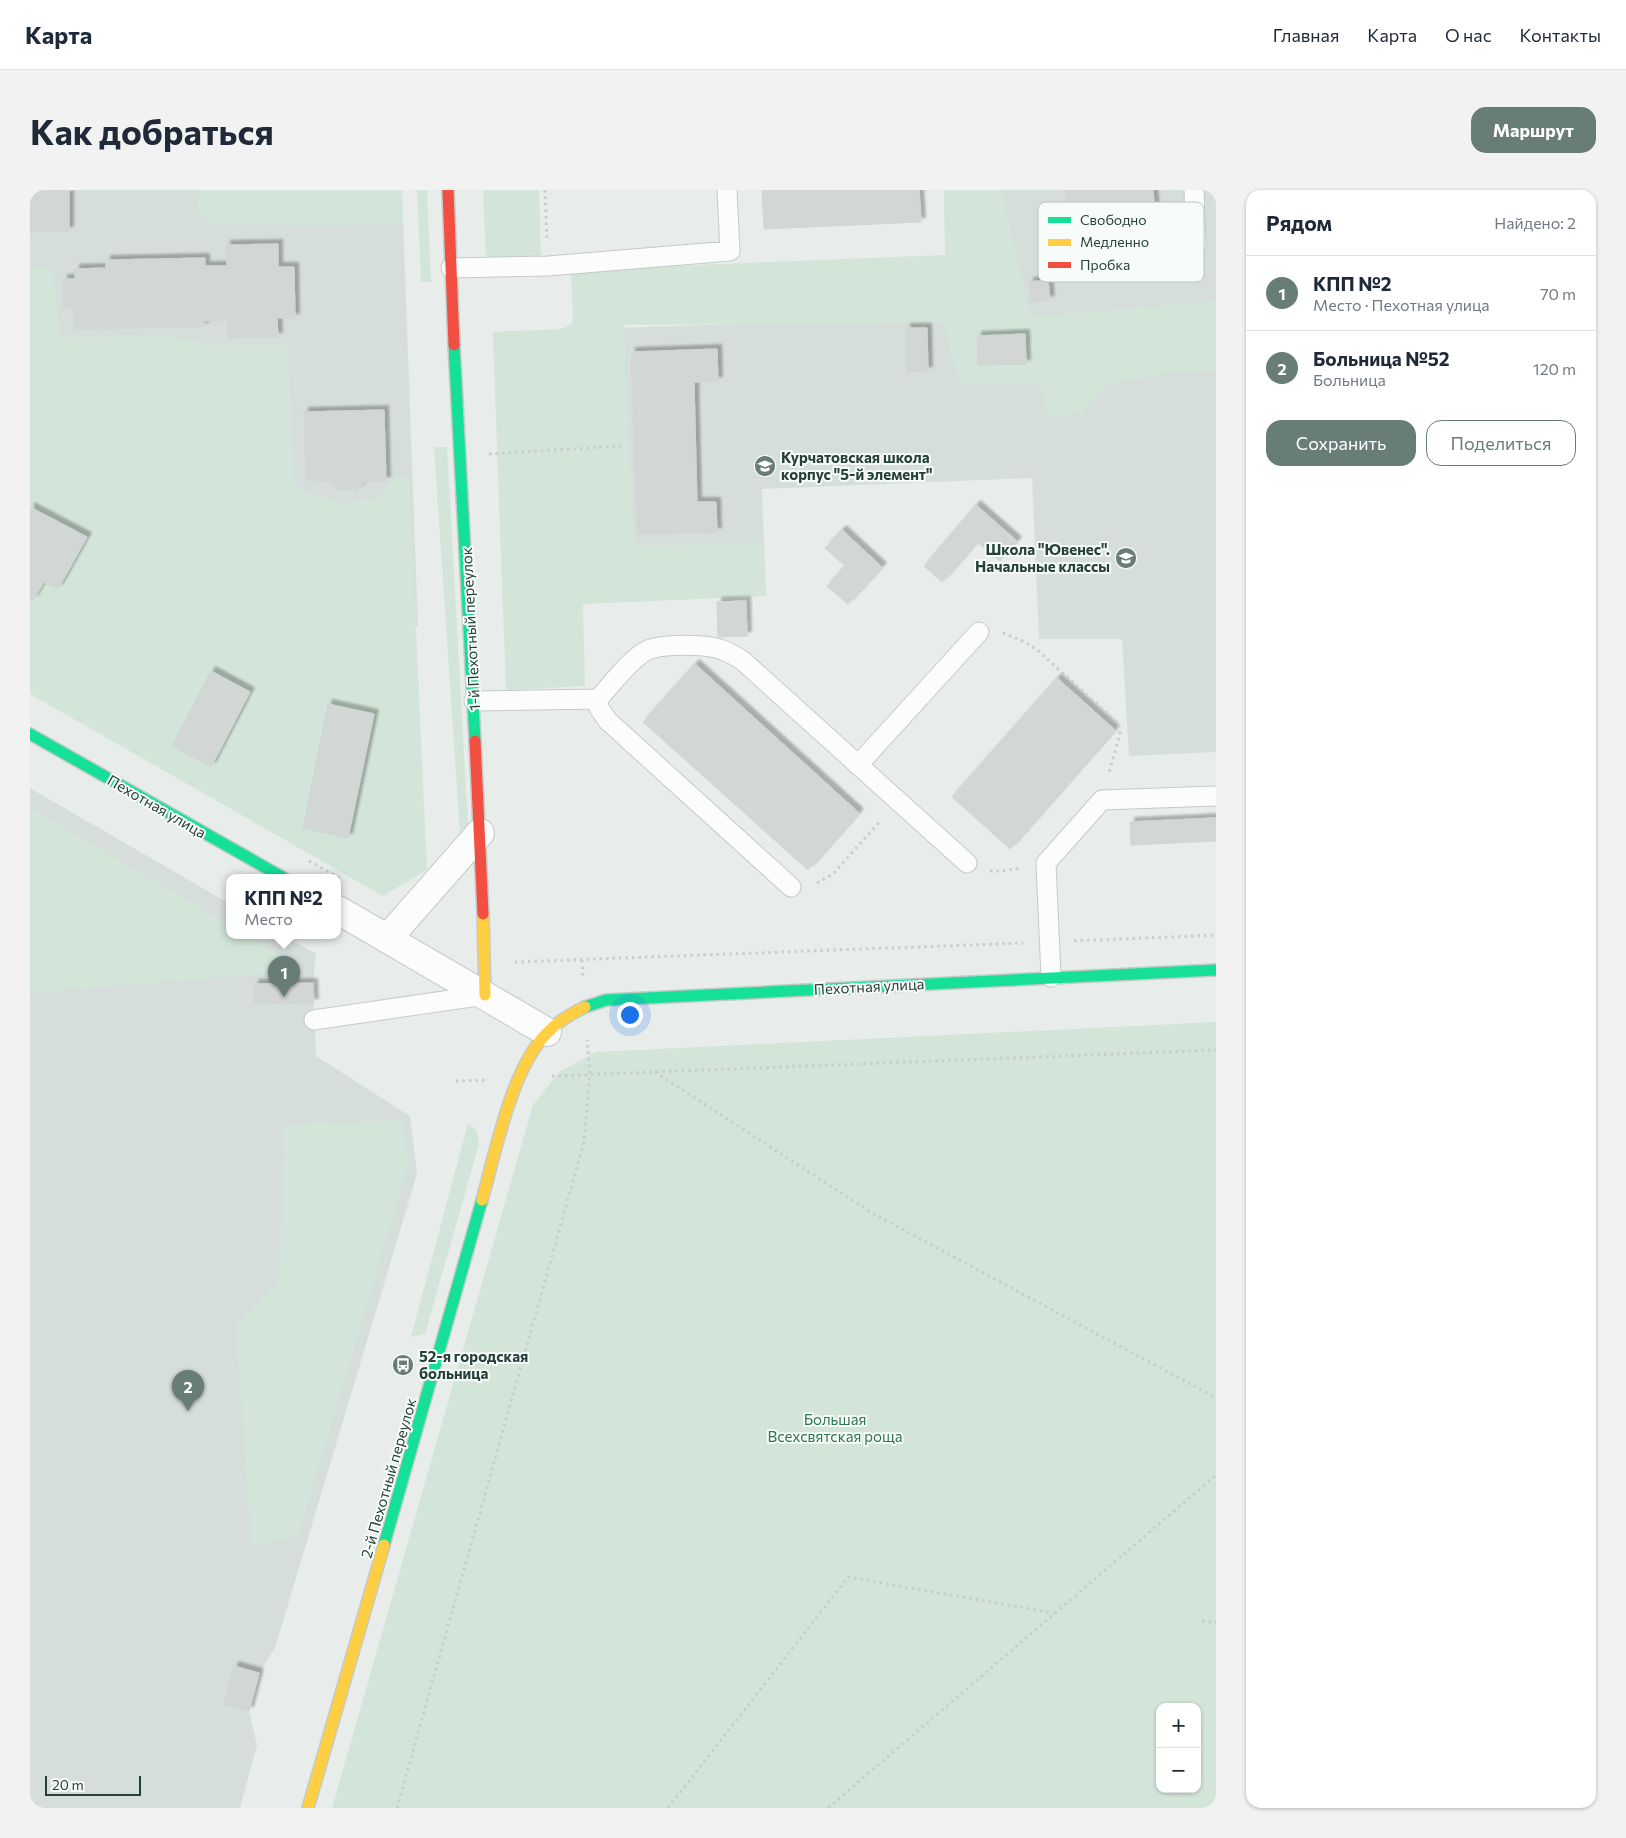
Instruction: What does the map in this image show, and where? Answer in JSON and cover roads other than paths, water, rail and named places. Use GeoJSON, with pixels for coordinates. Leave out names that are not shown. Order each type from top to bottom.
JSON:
{"type":"FeatureCollection","features":[{"type":"Feature","properties":{"kind":"street","name":"1-й Пехотный переулок"},"geometry":{"type":"LineString","coordinates":[[448,190],[457,416],[474,702],[485,996]]}},
{"type":"Feature","properties":{"kind":"street","name":"Пехотная улица"},"geometry":{"type":"LineString","coordinates":[[30,734],[277,874]]}},
{"type":"Feature","properties":{"kind":"street"},"geometry":{"type":"LineString","coordinates":[[388,939],[480,833]]}},
{"type":"Feature","properties":{"kind":"street"},"geometry":{"type":"LineString","coordinates":[[341,912],[485,996],[542,1038]]}},
{"type":"Feature","properties":{"kind":"street","name":"Пехотная улица"},"geometry":{"type":"LineString","coordinates":[[542,1038],[565,1015],[584,1006],[606,1000],[1051,976],[1216,970]]}},
{"type":"Feature","properties":{"kind":"street","name":"2-й Пехотный переулок"},"geometry":{"type":"LineString","coordinates":[[308,1808],[431,1384],[512,1094],[524,1064],[542,1038]]}},
{"type":"Feature","properties":{"kind":"lane"},"geometry":{"type":"LineString","coordinates":[[451,268],[548,266],[730,251],[727,190]]}},
{"type":"Feature","properties":{"kind":"lane"},"geometry":{"type":"LineString","coordinates":[[858,765],[979,632]]}},
{"type":"Feature","properties":{"kind":"lane"},"geometry":{"type":"LineString","coordinates":[[474,702],[598,699],[635,659],[655,647],[707,646],[719,649],[744,661],[966,863]]}},
{"type":"Feature","properties":{"kind":"lane"},"geometry":{"type":"LineString","coordinates":[[598,699],[599,708],[608,721],[792,887]]}},
{"type":"Feature","properties":{"kind":"lane"},"geometry":{"type":"LineString","coordinates":[[1051,976],[1046,863],[1102,800],[1216,796]]}},
{"type":"Feature","properties":{"kind":"lane"},"geometry":{"type":"LineString","coordinates":[[314,1020],[485,996]]}},
{"type":"Feature","properties":{"kind":"place","name":"Курчатовская школа корпус \"5-й элемент\""},"geometry":{"type":"Point","coordinates":[765,466]}},
{"type":"Feature","properties":{"kind":"place","name":"Школа \"Ювенес\". Начальные классы"},"geometry":{"type":"Point","coordinates":[1126,558]}},
{"type":"Feature","properties":{"kind":"place","name":"КПП №2"},"geometry":{"type":"Point","coordinates":[284,997]}},
{"type":"Feature","properties":{"kind":"place","name":"52-я городская больница"},"geometry":{"type":"Point","coordinates":[403,1365]}},
{"type":"Feature","properties":{"kind":"place","name":"Больница №52"},"geometry":{"type":"Point","coordinates":[188,1411]}},
{"type":"Feature","properties":{"kind":"park label","name":"Большая Всехсвятская роща"},"geometry":{"type":"Point","coordinates":[835,1428]}}]}
